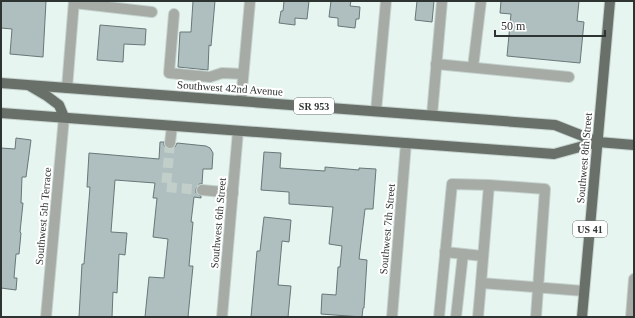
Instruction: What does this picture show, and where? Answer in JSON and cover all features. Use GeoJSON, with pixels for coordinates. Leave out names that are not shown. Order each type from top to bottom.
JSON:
{"type":"FeatureCollection","features":[{"type":"Feature","properties":{"kind":"main road","name":"Southwest 8th Street"},"geometry":{"type":"LineString","coordinates":[[582,317],[610,1]]}},
{"type":"Feature","properties":{"kind":"main road","name":"Southwest 42nd Avenue"},"geometry":{"type":"LineString","coordinates":[[1,82],[555,125],[598,142],[634,145]]}},
{"type":"Feature","properties":{"kind":"main road"},"geometry":{"type":"LineString","coordinates":[[26,84],[47,96],[58,105],[64,117]]}},
{"type":"Feature","properties":{"kind":"main road","name":"Southwest 42nd Avenue"},"geometry":{"type":"LineString","coordinates":[[1,113],[554,154],[598,142]]}},
{"type":"Feature","properties":{"kind":"street"},"geometry":{"type":"LineString","coordinates":[[241,101],[250,1]]}},
{"type":"Feature","properties":{"kind":"street"},"geometry":{"type":"LineString","coordinates":[[376,111],[386,1]]}},
{"type":"Feature","properties":{"kind":"street"},"geometry":{"type":"LineString","coordinates":[[432,116],[442,1]]}},
{"type":"Feature","properties":{"kind":"street"},"geometry":{"type":"LineString","coordinates":[[473,68],[481,1]]}},
{"type":"Feature","properties":{"kind":"street"},"geometry":{"type":"LineString","coordinates":[[66,88],[74,2],[152,12]]}},
{"type":"Feature","properties":{"kind":"street"},"geometry":{"type":"LineString","coordinates":[[174,14],[169,73],[210,77],[222,72],[243,74]]}},
{"type":"Feature","properties":{"kind":"street"},"geometry":{"type":"LineString","coordinates":[[436,64],[569,77]]}},
{"type":"Feature","properties":{"kind":"street","name":"Southwest 5th Terrace"},"geometry":{"type":"LineString","coordinates":[[46,317],[64,117]]}},
{"type":"Feature","properties":{"kind":"street"},"geometry":{"type":"LineString","coordinates":[[170,143],[172,126]]}},
{"type":"Feature","properties":{"kind":"street","name":"Southwest 6th Street"},"geometry":{"type":"LineString","coordinates":[[222,317],[238,131]]}},
{"type":"Feature","properties":{"kind":"street","name":"Southwest 7th Street"},"geometry":{"type":"LineString","coordinates":[[392,317],[406,143]]}},
{"type":"Feature","properties":{"kind":"street"},"geometry":{"type":"LineString","coordinates":[[439,317],[452,184],[545,189],[536,317]]}},
{"type":"Feature","properties":{"kind":"street"},"geometry":{"type":"LineString","coordinates":[[478,317],[489,185]]}},
{"type":"Feature","properties":{"kind":"street"},"geometry":{"type":"LineString","coordinates":[[202,190],[233,193]]}},
{"type":"Feature","properties":{"kind":"street"},"geometry":{"type":"LineString","coordinates":[[445,252],[483,256]]}},
{"type":"Feature","properties":{"kind":"street"},"geometry":{"type":"LineString","coordinates":[[456,317],[463,254]]}},
{"type":"Feature","properties":{"kind":"street"},"geometry":{"type":"LineString","coordinates":[[631,317],[634,279]]}},
{"type":"Feature","properties":{"kind":"street"},"geometry":{"type":"LineString","coordinates":[[481,283],[584,291]]}},
{"type":"Feature","properties":{"kind":"building"},"geometry":{"type":"Polygon","coordinates":[[[1,1],[46,1],[43,57],[10,54],[12,29],[1,28],[1,1]]]}},
{"type":"Feature","properties":{"kind":"building"},"geometry":{"type":"Polygon","coordinates":[[[193,1],[215,1],[211,46],[209,45],[208,70],[178,67],[180,32],[191,32],[193,1]]]}},
{"type":"Feature","properties":{"kind":"building"},"geometry":{"type":"Polygon","coordinates":[[[284,1],[309,1],[307,19],[295,18],[295,25],[279,23],[281,11],[283,11],[284,1]]]}},
{"type":"Feature","properties":{"kind":"building"},"geometry":{"type":"Polygon","coordinates":[[[331,1],[351,1],[350,6],[360,7],[359,19],[356,19],[355,28],[338,26],[338,18],[329,17],[331,1]]]}},
{"type":"Feature","properties":{"kind":"building"},"geometry":{"type":"Polygon","coordinates":[[[417,1],[434,1],[432,22],[415,20],[417,1]]]}},
{"type":"Feature","properties":{"kind":"building"},"geometry":{"type":"Polygon","coordinates":[[[501,1],[579,1],[577,21],[584,22],[580,63],[507,56],[511,14],[500,13],[501,1]]]}},
{"type":"Feature","properties":{"kind":"building"},"geometry":{"type":"Polygon","coordinates":[[[100,25],[146,29],[145,45],[124,44],[123,62],[97,60],[100,25]]]}},
{"type":"Feature","properties":{"kind":"building"},"geometry":{"type":"Polygon","coordinates":[[[16,138],[31,140],[26,177],[22,177],[21,203],[23,203],[21,233],[19,254],[16,254],[14,278],[17,278],[16,290],[1,288],[1,148],[15,149],[16,138]]]}},
{"type":"Feature","properties":{"kind":"building"},"geometry":{"type":"Polygon","coordinates":[[[160,142],[164,142],[166,148],[170,149],[175,147],[177,143],[206,146],[210,148],[213,153],[212,169],[203,169],[202,184],[199,184],[196,189],[196,193],[201,196],[201,198],[194,197],[189,266],[193,266],[188,317],[145,317],[149,277],[164,278],[168,239],[153,237],[157,198],[153,198],[155,183],[115,180],[111,232],[127,233],[125,255],[119,254],[117,293],[113,292],[112,317],[79,317],[82,264],[84,264],[90,187],[87,187],[89,153],[159,159],[160,142]]]}},
{"type":"Feature","properties":{"kind":"building"},"geometry":{"type":"Polygon","coordinates":[[[264,152],[281,153],[280,168],[325,171],[325,167],[359,170],[359,168],[376,169],[373,209],[365,209],[359,259],[367,260],[364,308],[362,317],[321,314],[322,294],[336,295],[338,267],[340,267],[342,246],[329,244],[333,207],[289,204],[289,192],[261,190],[264,152]]]}},
{"type":"Feature","properties":{"kind":"building"},"geometry":{"type":"Polygon","coordinates":[[[264,217],[291,220],[289,242],[282,241],[278,285],[291,286],[288,317],[251,317],[257,251],[260,251],[264,217]]]}},
{"type":"Feature","properties":{"kind":"tunnel"},"geometry":{"type":"LineString","coordinates":[[170,143],[166,187],[202,190]]}}]}
